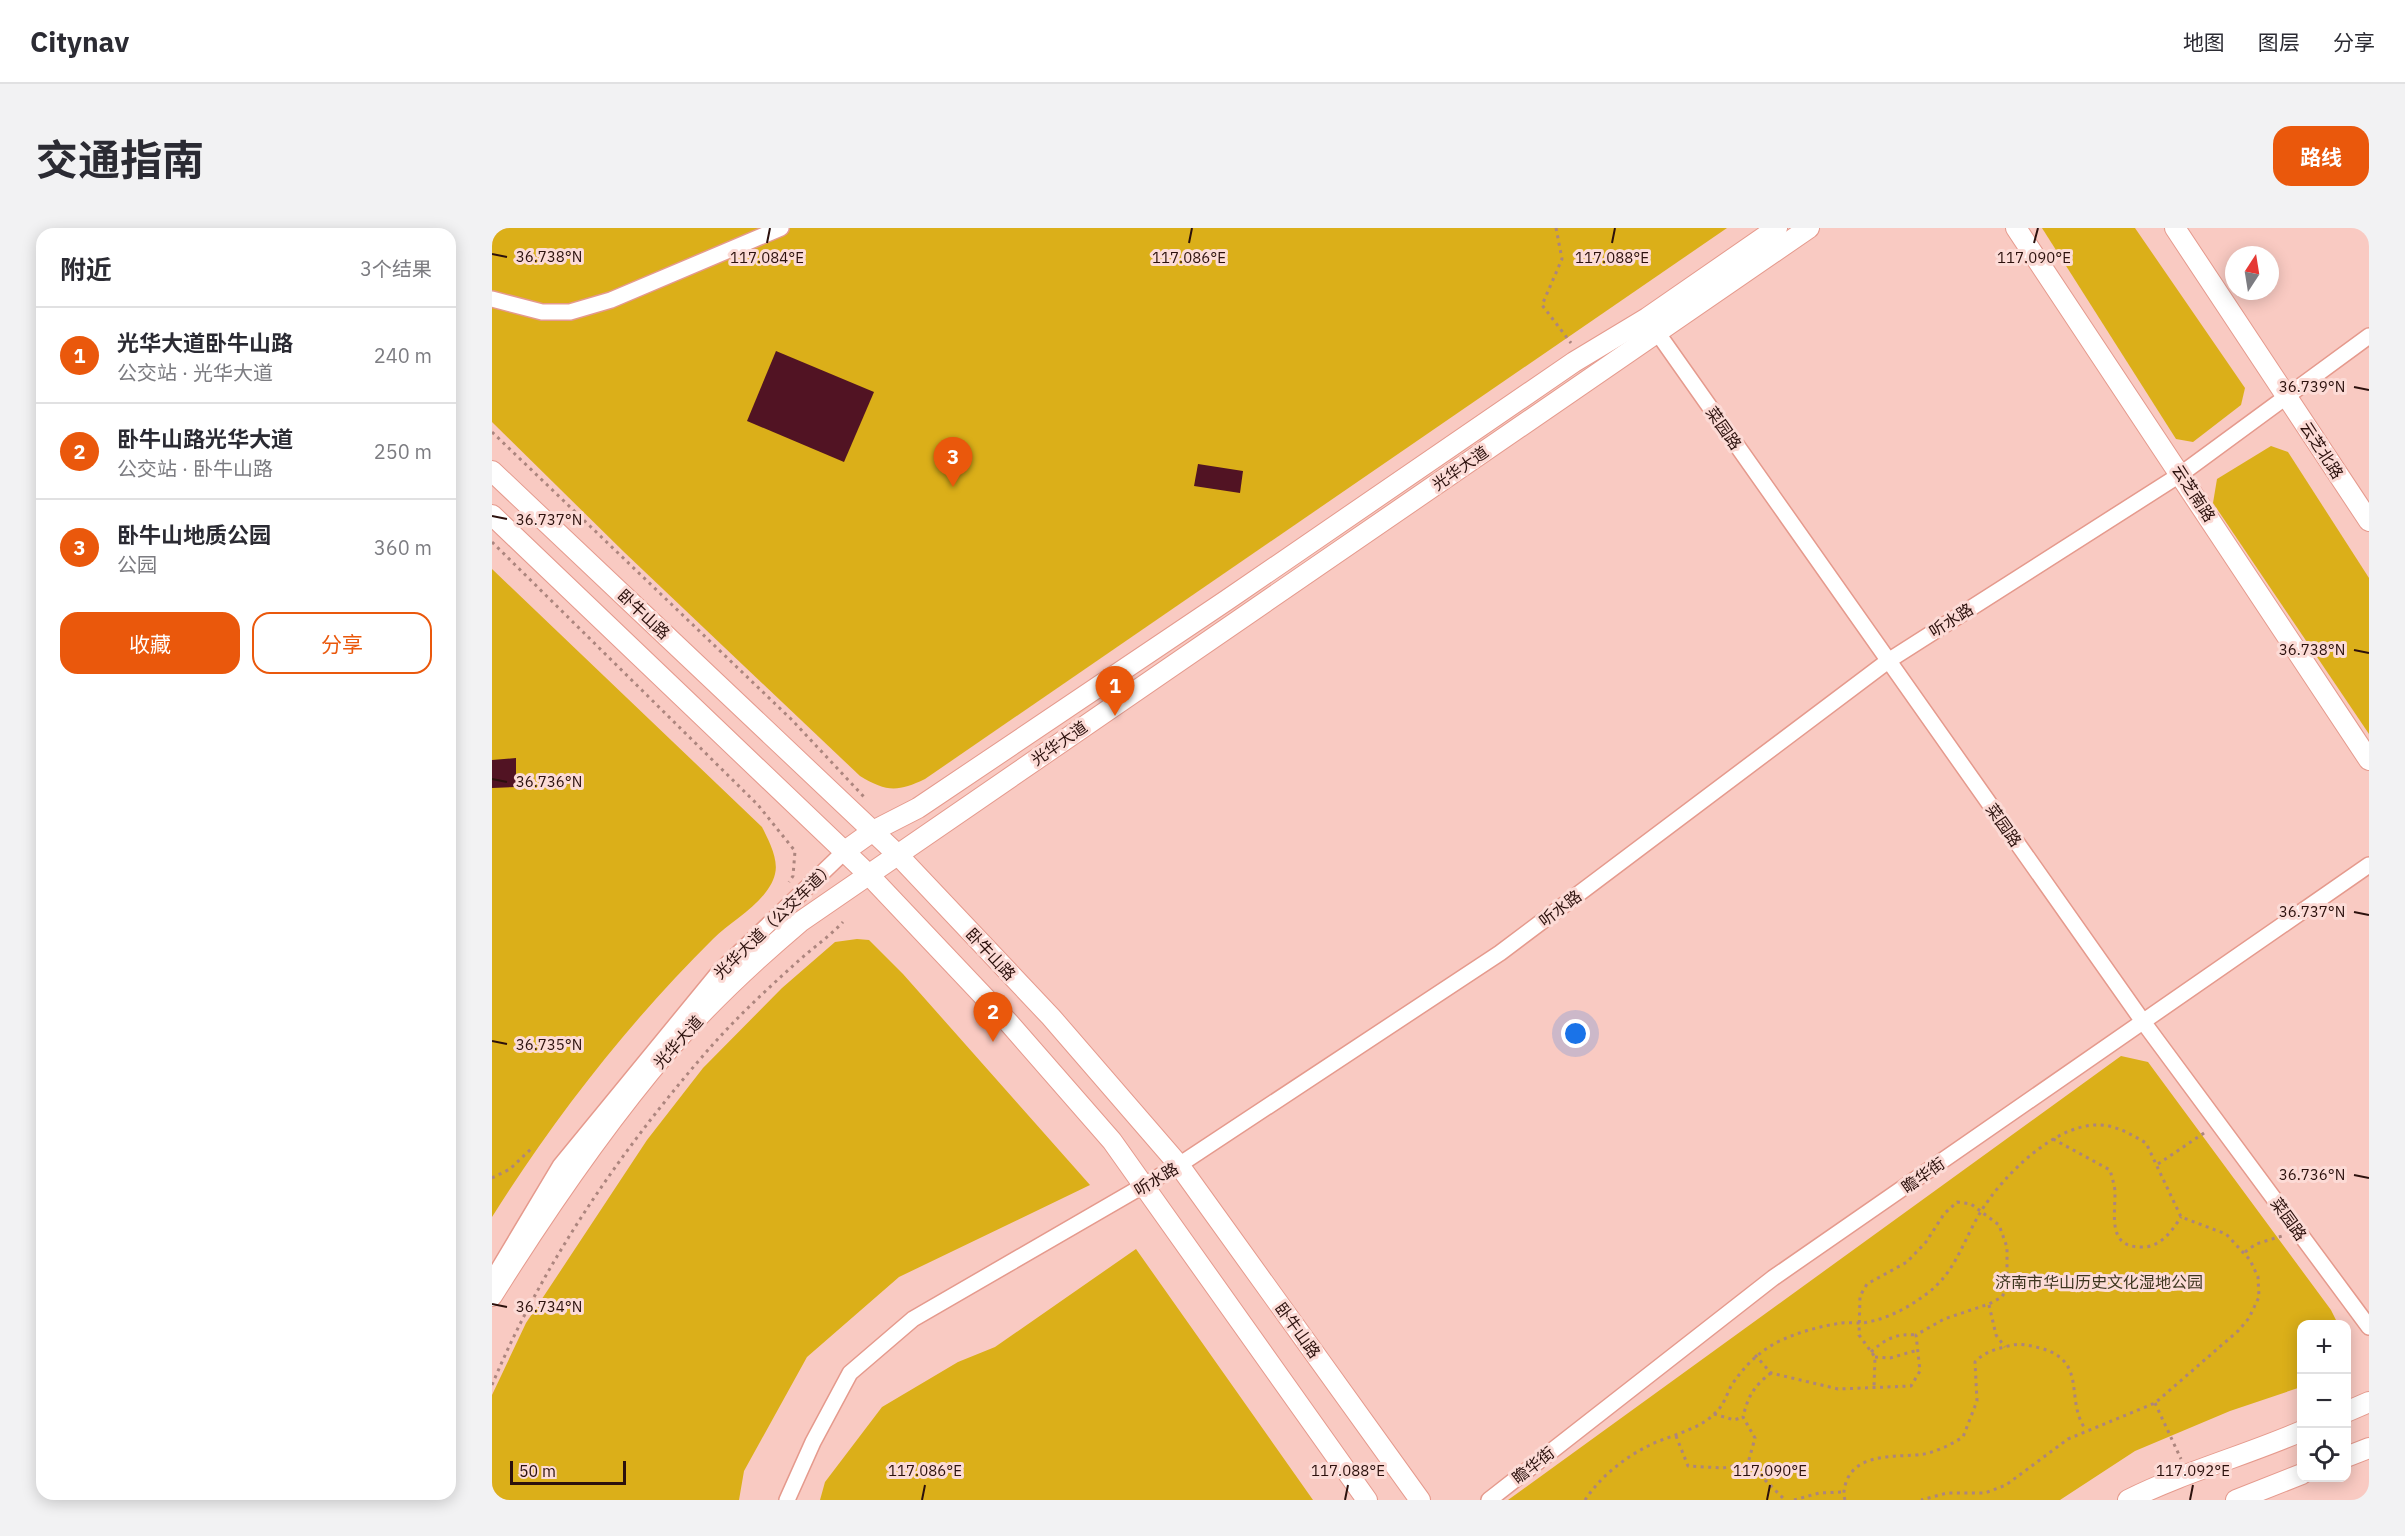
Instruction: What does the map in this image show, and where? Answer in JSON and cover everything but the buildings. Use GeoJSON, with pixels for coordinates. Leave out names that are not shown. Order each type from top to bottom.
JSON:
{"type":"FeatureCollection","features":[{"type":"Feature","properties":{"kind":"main road","name":"光华大道"},"geometry":{"type":"LineString","coordinates":[[492,1296],[585,1156],[670,1048],[746,968],[800,922],[1652,325],[1777,228]]}},
{"type":"Feature","properties":{"kind":"main road","name":"光华大道"},"geometry":{"type":"LineString","coordinates":[[845,851],[873,831],[912,812],[1574,363],[1652,325],[1809,228]]}},
{"type":"Feature","properties":{"kind":"main road","name":"云芝南路"},"geometry":{"type":"LineString","coordinates":[[2016,228],[2369,760]]}},
{"type":"Feature","properties":{"kind":"main road","name":"云芝北路"},"geometry":{"type":"LineString","coordinates":[[2175,228],[2369,521]]}},
{"type":"Feature","properties":{"kind":"main road","name":"卧牛山路"},"geometry":{"type":"LineString","coordinates":[[492,471],[898,855],[1051,1017],[1179,1166],[1420,1500]]}},
{"type":"Feature","properties":{"kind":"main road","name":"卧牛山路"},"geometry":{"type":"LineString","coordinates":[[492,515],[845,851],[1009,1023],[1112,1141],[1367,1500]]}},
{"type":"Feature","properties":{"kind":"main road"},"geometry":{"type":"LineString","coordinates":[[2351,1410],[2369,1402]]}},
{"type":"Feature","properties":{"kind":"main road"},"geometry":{"type":"LineString","coordinates":[[2128,1500],[2187,1474],[2246,1455],[2297,1433]]}},
{"type":"Feature","properties":{"kind":"main road"},"geometry":{"type":"LineString","coordinates":[[2351,1455],[2369,1448]]}},
{"type":"Feature","properties":{"kind":"main road"},"geometry":{"type":"LineString","coordinates":[[2236,1500],[2297,1476]]}},
{"type":"Feature","properties":{"kind":"street"},"geometry":{"type":"LineString","coordinates":[[492,299],[542,312],[570,312],[611,300],[781,228]]}},
{"type":"Feature","properties":{"kind":"street","name":"菜园路"},"geometry":{"type":"LineString","coordinates":[[1652,325],[2144,1023],[2369,1327]]}},
{"type":"Feature","properties":{"kind":"street","name":"听水路"},"geometry":{"type":"LineString","coordinates":[[787,1500],[813,1442],[850,1373],[913,1319],[1179,1166],[1500,953],[1888,661],[2181,474],[2369,336]]}},
{"type":"Feature","properties":{"kind":"street","name":"光华大道（公交车道）"},"geometry":{"type":"LineString","coordinates":[[492,1280],[560,1166],[719,972],[845,851]]}},
{"type":"Feature","properties":{"kind":"street","name":"瞻华街"},"geometry":{"type":"LineString","coordinates":[[1489,1500],[1773,1278],[2369,866]]}},
{"type":"Feature","properties":{"kind":"path"},"geometry":{"type":"LineString","coordinates":[[1554,228],[1562,260],[1542,305],[1571,343]]}},
{"type":"Feature","properties":{"kind":"path"},"geometry":{"type":"LineString","coordinates":[[492,432],[792,720],[866,799]]}},
{"type":"Feature","properties":{"kind":"path"},"geometry":{"type":"LineString","coordinates":[[492,542],[758,805],[795,851],[793,876]]}},
{"type":"Feature","properties":{"kind":"path"},"geometry":{"type":"LineString","coordinates":[[492,1385],[511,1340],[538,1289],[592,1201],[630,1148],[708,1050],[796,962],[828,938],[843,922]]}},
{"type":"Feature","properties":{"kind":"path"},"geometry":{"type":"LineString","coordinates":[[2158,1164],[2194,1142],[2218,1122]]}},
{"type":"Feature","properties":{"kind":"path"},"geometry":{"type":"LineString","coordinates":[[1585,1500],[1600,1480],[1625,1461],[1650,1445],[1698,1426],[1714,1414],[1755,1355],[1784,1339],[1812,1330],[1843,1323],[1868,1322],[1903,1310],[1928,1294],[1953,1268],[1981,1211],[2020,1165],[2053,1139],[2082,1127],[2107,1126],[2146,1143],[2158,1164],[2173,1205],[2181,1217],[2226,1234],[2244,1253],[2258,1277],[2259,1297],[2249,1318],[2213,1355],[2155,1403],[2086,1430],[2056,1447],[2006,1485],[1984,1493],[1947,1493],[1921,1500]]}},
{"type":"Feature","properties":{"kind":"path"},"geometry":{"type":"LineString","coordinates":[[2053,1139],[2110,1170],[2115,1194],[2114,1226],[2118,1239],[2127,1245],[2143,1248],[2157,1244],[2173,1230],[2181,1217]]}},
{"type":"Feature","properties":{"kind":"path"},"geometry":{"type":"LineString","coordinates":[[492,1178],[510,1169],[533,1147]]}},
{"type":"Feature","properties":{"kind":"path"},"geometry":{"type":"LineString","coordinates":[[1871,1352],[1883,1341],[1902,1334],[1916,1335],[1944,1319],[1989,1304],[2002,1297],[2007,1287],[2007,1248],[1999,1225],[1971,1204],[1957,1202],[1907,1262],[1867,1284],[1860,1296],[1859,1322],[1860,1335],[1871,1352],[1875,1357],[1874,1387]]}},
{"type":"Feature","properties":{"kind":"path"},"geometry":{"type":"LineString","coordinates":[[2244,1253],[2270,1238],[2299,1232]]}},
{"type":"Feature","properties":{"kind":"path"},"geometry":{"type":"LineString","coordinates":[[1989,1304],[1996,1335],[2005,1347]]}},
{"type":"Feature","properties":{"kind":"path"},"geometry":{"type":"LineString","coordinates":[[1755,1355],[1771,1373],[1838,1389],[1911,1386],[1920,1371],[1916,1335]]}},
{"type":"Feature","properties":{"kind":"path"},"geometry":{"type":"LineString","coordinates":[[1845,1500],[1843,1492],[1850,1472],[1859,1465],[1878,1458],[1934,1451],[1963,1437],[1977,1401],[1976,1362],[1980,1356],[2018,1343],[2049,1351],[2066,1362],[2073,1381],[2079,1420],[2086,1430]]}},
{"type":"Feature","properties":{"kind":"path"},"geometry":{"type":"LineString","coordinates":[[1875,1357],[1890,1358],[1918,1350]]}},
{"type":"Feature","properties":{"kind":"path"},"geometry":{"type":"LineString","coordinates":[[1748,1463],[1755,1438],[1743,1417],[1747,1397],[1755,1386],[1771,1373]]}},
{"type":"Feature","properties":{"kind":"path"},"geometry":{"type":"LineString","coordinates":[[2155,1403],[2187,1474]]}},
{"type":"Feature","properties":{"kind":"path"},"geometry":{"type":"LineString","coordinates":[[1714,1414],[1734,1420],[1743,1417]]}},
{"type":"Feature","properties":{"kind":"path"},"geometry":{"type":"LineString","coordinates":[[1676,1436],[1688,1466],[1729,1468],[1748,1463]]}},
{"type":"Feature","properties":{"kind":"path"},"geometry":{"type":"LineString","coordinates":[[1748,1463],[1785,1500]]}},
{"type":"Feature","properties":{"kind":"path"},"geometry":{"type":"LineString","coordinates":[[1794,1500],[1819,1493],[1843,1492]]}},
{"type":"Feature","properties":{"kind":"green space"},"geometry":{"type":"Polygon","coordinates":[[[492,228],[1727,228],[925,779],[907,786],[892,788],[877,785],[860,776],[624,552],[492,422],[492,228]]]}},
{"type":"Feature","properties":{"kind":"green space"},"geometry":{"type":"Polygon","coordinates":[[[2042,228],[2135,228],[2245,388],[2241,405],[2193,442],[2176,439],[2042,228]]]}},
{"type":"Feature","properties":{"kind":"green space"},"geometry":{"type":"Polygon","coordinates":[[[2271,446],[2288,452],[2369,578],[2369,734],[2213,503],[2217,479],[2271,446]]]}},
{"type":"Feature","properties":{"kind":"green space"},"geometry":{"type":"Polygon","coordinates":[[[492,569],[762,827],[772,849],[776,868],[771,884],[757,902],[713,939],[623,1037],[567,1107],[492,1217],[492,569]]]}},
{"type":"Feature","properties":{"kind":"green space"},"geometry":{"type":"Polygon","coordinates":[[[869,940],[903,974],[1090,1185],[899,1277],[807,1357],[744,1471],[739,1500],[492,1500],[492,1395],[526,1323],[647,1140],[703,1068],[782,988],[835,942],[869,940]]]}},
{"type":"Feature","properties":{"kind":"green space","name":"济南市华山历史文化湿地公园"},"geometry":{"type":"Polygon","coordinates":[[[2121,1056],[2148,1062],[2331,1310],[2336,1320],[2297,1320],[2297,1388],[2230,1411],[2135,1451],[2060,1500],[1508,1500],[2121,1056]]]}},
{"type":"Feature","properties":{"kind":"green space"},"geometry":{"type":"Polygon","coordinates":[[[1136,1249],[1313,1500],[820,1500],[825,1482],[882,1407],[958,1362],[995,1347],[1136,1249]]]}},
{"type":"Feature","properties":{"kind":"place","name":"卧牛山地质公园"},"geometry":{"type":"Point","coordinates":[953,487]}},
{"type":"Feature","properties":{"kind":"place","name":"光华大道卧牛山路"},"geometry":{"type":"Point","coordinates":[1115,716]}},
{"type":"Feature","properties":{"kind":"place","name":"卧牛山路光华大道"},"geometry":{"type":"Point","coordinates":[993,1042]}}]}
